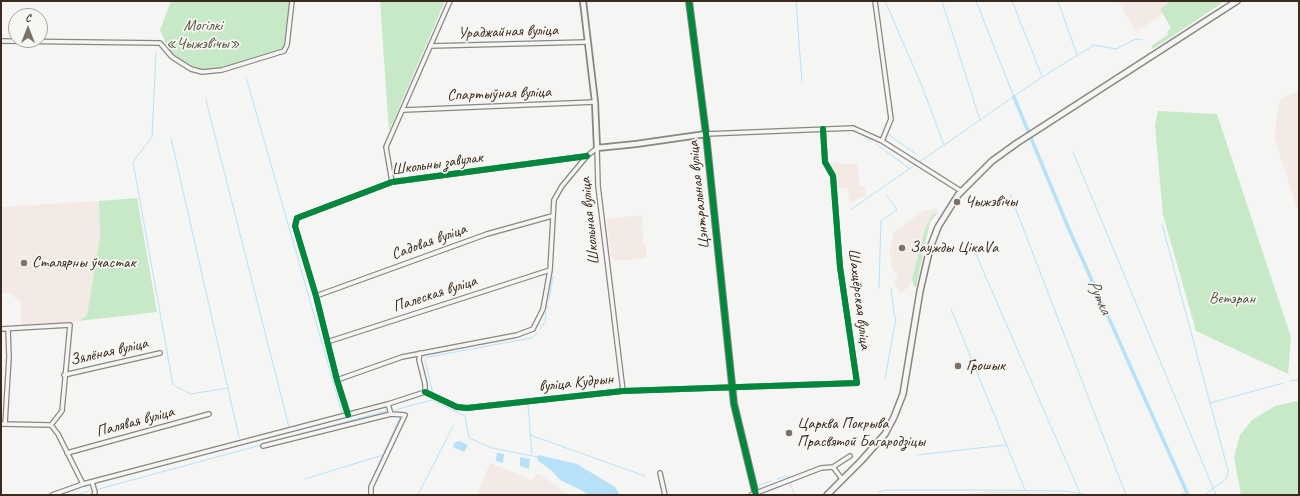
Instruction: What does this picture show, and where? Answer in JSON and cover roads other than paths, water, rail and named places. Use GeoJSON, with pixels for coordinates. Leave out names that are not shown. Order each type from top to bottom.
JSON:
{"type":"FeatureCollection","features":[{"type":"Feature","properties":{"kind":"main road"},"geometry":{"type":"LineString","coordinates":[[827,495],[885,434],[894,417],[903,394],[920,291],[930,248],[945,212],[961,191],[992,161],[1017,143],[1237,1]]}},
{"type":"Feature","properties":{"kind":"street"},"geometry":{"type":"LineString","coordinates":[[1,41],[160,43],[172,57],[191,69],[202,72],[222,70],[284,51],[287,45],[292,1]]}},
{"type":"Feature","properties":{"kind":"street"},"geometry":{"type":"LineString","coordinates":[[392,182],[386,147],[404,110],[450,1]]}},
{"type":"Feature","properties":{"kind":"street","name":"Школьная вуліца"},"geometry":{"type":"LineString","coordinates":[[582,1],[595,102],[598,186],[623,391]]}},
{"type":"Feature","properties":{"kind":"street","name":"Цэнтральная вуліца"},"geometry":{"type":"LineString","coordinates":[[689,1],[706,134],[732,387],[741,438],[754,495],[821,468],[833,467],[850,456]]}},
{"type":"Feature","properties":{"kind":"street"},"geometry":{"type":"LineString","coordinates":[[875,1],[891,119],[882,141]]}},
{"type":"Feature","properties":{"kind":"street","name":"Ураджайная вуліца"},"geometry":{"type":"LineString","coordinates":[[430,46],[587,42]]}},
{"type":"Feature","properties":{"kind":"street","name":"Спартыўная вуліца"},"geometry":{"type":"LineString","coordinates":[[404,110],[595,102]]}},
{"type":"Feature","properties":{"kind":"street","name":"Цэнтральная вуліца"},"geometry":{"type":"LineString","coordinates":[[597,148],[706,134],[853,128],[882,141],[924,166],[961,191]]}},
{"type":"Feature","properties":{"kind":"street","name":"Шахцёрская вуліца"},"geometry":{"type":"LineString","coordinates":[[732,387],[857,383],[840,267],[833,176],[825,162],[823,129]]}},
{"type":"Feature","properties":{"kind":"street"},"geometry":{"type":"LineString","coordinates":[[337,380],[402,357],[517,335],[533,329],[543,309],[550,270],[554,200],[560,190],[587,156],[597,148]]}},
{"type":"Feature","properties":{"kind":"street","name":"Школьны завулак"},"geometry":{"type":"LineString","coordinates":[[316,296],[295,226],[297,218],[392,182],[587,156]]}},
{"type":"Feature","properties":{"kind":"street","name":"Садовая вуліца"},"geometry":{"type":"LineString","coordinates":[[316,296],[487,234],[552,216]]}},
{"type":"Feature","properties":{"kind":"street","name":"Палеская вуліца"},"geometry":{"type":"LineString","coordinates":[[328,342],[550,270]]}},
{"type":"Feature","properties":{"kind":"street"},"geometry":{"type":"LineString","coordinates":[[316,296],[337,380],[348,415]]}},
{"type":"Feature","properties":{"kind":"street"},"geometry":{"type":"LineString","coordinates":[[1,329],[70,325],[64,376],[62,411],[51,424],[3,424],[9,357],[8,329]]}},
{"type":"Feature","properties":{"kind":"street","name":"Зялёная вуліца"},"geometry":{"type":"LineString","coordinates":[[64,376],[160,353]]}},
{"type":"Feature","properties":{"kind":"street"},"geometry":{"type":"LineString","coordinates":[[52,495],[82,484],[348,415],[425,392],[425,384],[419,360],[420,353]]}},
{"type":"Feature","properties":{"kind":"street","name":"вуліца Кудрын"},"geometry":{"type":"LineString","coordinates":[[425,392],[457,407],[467,408],[623,391],[732,387]]}},
{"type":"Feature","properties":{"kind":"street"},"geometry":{"type":"LineString","coordinates":[[388,404],[392,414]]}},
{"type":"Feature","properties":{"kind":"street","name":"Палявая вуліца"},"geometry":{"type":"LineString","coordinates":[[67,453],[209,414]]}},
{"type":"Feature","properties":{"kind":"street"},"geometry":{"type":"LineString","coordinates":[[263,446],[392,414],[405,415],[371,487],[370,494]]}},
{"type":"Feature","properties":{"kind":"street"},"geometry":{"type":"LineString","coordinates":[[51,424],[82,484]]}},
{"type":"Feature","properties":{"kind":"street"},"geometry":{"type":"LineString","coordinates":[[833,467],[842,479]]}},
{"type":"Feature","properties":{"kind":"street"},"geometry":{"type":"LineString","coordinates":[[660,473],[665,495]]}},
{"type":"Feature","properties":{"kind":"street"},"geometry":{"type":"LineString","coordinates":[[92,482],[95,492],[94,495]]}},
{"type":"Feature","properties":{"kind":"water"},"geometry":{"type":"Polygon","coordinates":[[[459,441],[468,445],[464,452],[453,447],[454,443],[459,441]]]}},
{"type":"Feature","properties":{"kind":"water"},"geometry":{"type":"Polygon","coordinates":[[[497,453],[504,454],[503,463],[496,461],[497,453]]]}},
{"type":"Feature","properties":{"kind":"water"},"geometry":{"type":"Polygon","coordinates":[[[539,455],[577,464],[615,487],[620,495],[587,495],[583,491],[560,480],[550,469],[538,461],[537,457],[539,455]]]}},
{"type":"Feature","properties":{"kind":"water"},"geometry":{"type":"Polygon","coordinates":[[[520,457],[530,459],[529,469],[520,466],[520,457]]]}},
{"type":"Feature","properties":{"kind":"waterway"},"geometry":{"type":"LineString","coordinates":[[796,1],[802,82]]}},
{"type":"Feature","properties":{"kind":"waterway"},"geometry":{"type":"LineString","coordinates":[[885,1],[922,86],[944,145]]}},
{"type":"Feature","properties":{"kind":"waterway"},"geometry":{"type":"LineString","coordinates":[[942,1],[980,120]]}},
{"type":"Feature","properties":{"kind":"waterway"},"geometry":{"type":"LineString","coordinates":[[976,1],[1014,97]]}},
{"type":"Feature","properties":{"kind":"waterway"},"geometry":{"type":"LineString","coordinates":[[1012,1],[1042,76]]}},
{"type":"Feature","properties":{"kind":"waterway"},"geometry":{"type":"LineString","coordinates":[[1058,1],[1077,55]]}},
{"type":"Feature","properties":{"kind":"waterway"},"geometry":{"type":"LineString","coordinates":[[850,210],[1042,77],[1094,45],[1116,49],[1136,39],[1142,40]]}},
{"type":"Feature","properties":{"kind":"waterway"},"geometry":{"type":"LineString","coordinates":[[156,53],[152,137],[133,162],[173,385],[191,394],[228,388]]}},
{"type":"Feature","properties":{"kind":"waterway"},"geometry":{"type":"LineString","coordinates":[[246,77],[342,413]]}},
{"type":"Feature","properties":{"kind":"waterway","name":"Рутка"},"geometry":{"type":"LineString","coordinates":[[1014,97],[1068,227],[1188,495]]}},
{"type":"Feature","properties":{"kind":"waterway"},"geometry":{"type":"LineString","coordinates":[[206,100],[289,427]]}},
{"type":"Feature","properties":{"kind":"waterway"},"geometry":{"type":"LineString","coordinates":[[889,135],[916,154]]}},
{"type":"Feature","properties":{"kind":"waterway"},"geometry":{"type":"LineString","coordinates":[[864,137],[871,141]]}},
{"type":"Feature","properties":{"kind":"waterway"},"geometry":{"type":"LineString","coordinates":[[171,138],[239,437]]}},
{"type":"Feature","properties":{"kind":"waterway"},"geometry":{"type":"LineString","coordinates":[[876,144],[910,169]]}},
{"type":"Feature","properties":{"kind":"waterway"},"geometry":{"type":"LineString","coordinates":[[1073,152],[1216,495]]}},
{"type":"Feature","properties":{"kind":"waterway"},"geometry":{"type":"LineString","coordinates":[[1010,194],[1126,495]]}},
{"type":"Feature","properties":{"kind":"waterway"},"geometry":{"type":"LineString","coordinates":[[879,288],[881,221],[897,210],[887,195]]}},
{"type":"Feature","properties":{"kind":"waterway"},"geometry":{"type":"LineString","coordinates":[[1162,224],[1228,470],[1227,478],[1205,495]]}},
{"type":"Feature","properties":{"kind":"waterway"},"geometry":{"type":"LineString","coordinates":[[971,243],[1080,493]]}},
{"type":"Feature","properties":{"kind":"waterway"},"geometry":{"type":"LineString","coordinates":[[549,300],[553,276]]}},
{"type":"Feature","properties":{"kind":"waterway"},"geometry":{"type":"LineString","coordinates":[[885,379],[896,318],[894,314],[891,288]]}},
{"type":"Feature","properties":{"kind":"waterway"},"geometry":{"type":"LineString","coordinates":[[951,309],[1025,490]]}},
{"type":"Feature","properties":{"kind":"waterway"},"geometry":{"type":"LineString","coordinates":[[540,329],[545,322],[546,313]]}},
{"type":"Feature","properties":{"kind":"waterway"},"geometry":{"type":"LineString","coordinates":[[433,394],[425,360],[428,357],[531,338],[537,334]]}},
{"type":"Feature","properties":{"kind":"waterway"},"geometry":{"type":"LineString","coordinates":[[1291,381],[1299,380]]}},
{"type":"Feature","properties":{"kind":"waterway"},"geometry":{"type":"LineString","coordinates":[[1210,403],[1283,383]]}},
{"type":"Feature","properties":{"kind":"waterway"},"geometry":{"type":"LineString","coordinates":[[395,410],[432,400],[465,416],[469,438],[492,448],[538,457]]}},
{"type":"Feature","properties":{"kind":"waterway"},"geometry":{"type":"LineString","coordinates":[[528,405],[532,454]]}},
{"type":"Feature","properties":{"kind":"waterway"},"geometry":{"type":"LineString","coordinates":[[99,489],[386,411]]}},
{"type":"Feature","properties":{"kind":"waterway"},"geometry":{"type":"LineString","coordinates":[[368,488],[400,417]]}},
{"type":"Feature","properties":{"kind":"waterway"},"geometry":{"type":"LineString","coordinates":[[418,495],[453,426]]}},
{"type":"Feature","properties":{"kind":"waterway"},"geometry":{"type":"LineString","coordinates":[[530,435],[645,476]]}},
{"type":"Feature","properties":{"kind":"waterway"},"geometry":{"type":"LineString","coordinates":[[917,455],[1006,445]]}},
{"type":"Feature","properties":{"kind":"waterway"},"geometry":{"type":"LineString","coordinates":[[305,479],[383,455]]}},
{"type":"Feature","properties":{"kind":"waterway"},"geometry":{"type":"LineString","coordinates":[[777,479],[788,476],[788,478]]}},
{"type":"Feature","properties":{"kind":"waterway"},"geometry":{"type":"LineString","coordinates":[[759,485],[771,481]]}},
{"type":"Feature","properties":{"kind":"waterway"},"geometry":{"type":"LineString","coordinates":[[790,484],[795,495]]}},
{"type":"Feature","properties":{"kind":"waterway"},"geometry":{"type":"LineString","coordinates":[[878,492],[886,490],[1064,491],[1089,495]]}},
{"type":"Feature","properties":{"kind":"waterway"},"geometry":{"type":"LineString","coordinates":[[76,495],[89,491]]}},
{"type":"Feature","properties":{"kind":"waterway","name":"Рутка"},"geometry":{"type":"LineString","coordinates":[[1180,495],[1186,491]]}},
{"type":"Feature","properties":{"kind":"place","name":"Чыжэвічы"},"geometry":{"type":"Point","coordinates":[957,202]}},
{"type":"Feature","properties":{"kind":"place","name":"Заужды ЦікаVа"},"geometry":{"type":"Point","coordinates":[902,248]}},
{"type":"Feature","properties":{"kind":"place","name":"Сталярны ўчастак"},"geometry":{"type":"Point","coordinates":[24,263]}},
{"type":"Feature","properties":{"kind":"place","name":"Грошык"},"geometry":{"type":"Point","coordinates":[958,366]}},
{"type":"Feature","properties":{"kind":"place","name":"Царква Покрыва Прасвятой Багародзіцы"},"geometry":{"type":"Point","coordinates":[789,433]}},
{"type":"Feature","properties":{"kind":"park label","name":"Могілкі «Чыжэвічы»"},"geometry":{"type":"Point","coordinates":[203,35]}},
{"type":"Feature","properties":{"kind":"park label","name":"Ветэран"},"geometry":{"type":"Point","coordinates":[1232,299]}}]}
